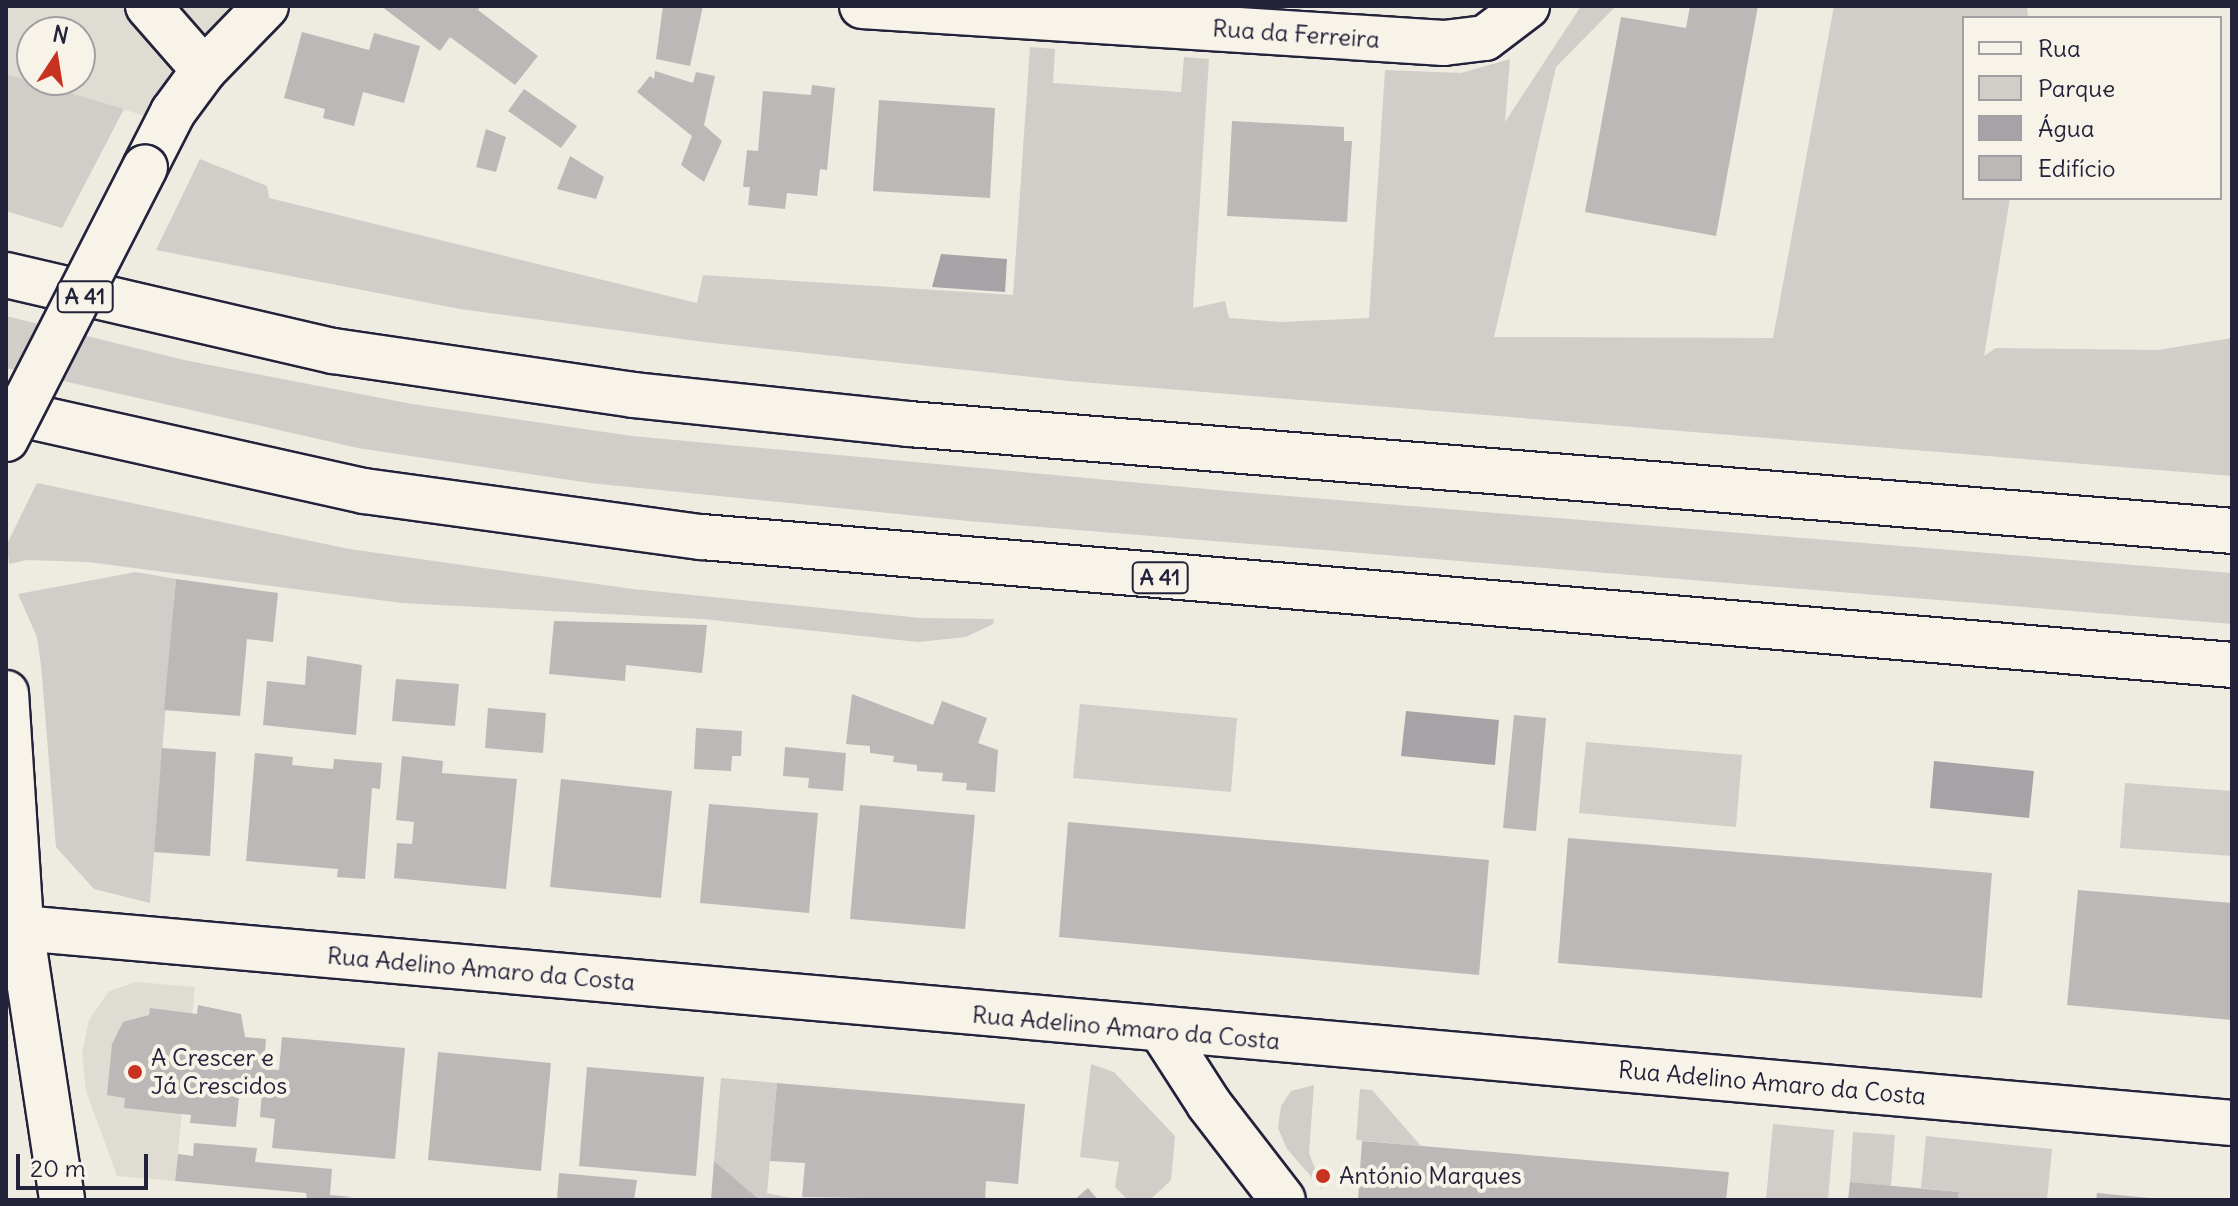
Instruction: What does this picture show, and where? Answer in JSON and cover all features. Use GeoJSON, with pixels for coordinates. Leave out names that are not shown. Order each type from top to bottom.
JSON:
{"type":"FeatureCollection","features":[{"type":"Feature","properties":{"kind":"main road"},"geometry":{"type":"LineString","coordinates":[[148,6],[204,70]]}},
{"type":"Feature","properties":{"kind":"main road"},"geometry":{"type":"LineString","coordinates":[[6,439],[173,112],[204,70],[266,6]]}},
{"type":"Feature","properties":{"kind":"main road","name":"Rua da Ferreira"},"geometry":{"type":"LineString","coordinates":[[862,6],[1444,43],[1485,38],[1527,6]]}},
{"type":"Feature","properties":{"kind":"main road","name":"A 41"},"geometry":{"type":"LineString","coordinates":[[6,275],[333,351],[633,395],[909,424],[2232,531]]}},
{"type":"Feature","properties":{"kind":"main road","name":"A 41"},"geometry":{"type":"LineString","coordinates":[[6,411],[364,491],[688,536],[2232,665]]}},
{"type":"Feature","properties":{"kind":"main road"},"geometry":{"type":"LineString","coordinates":[[6,693],[21,928],[62,1200]]}},
{"type":"Feature","properties":{"kind":"main road","name":"Rua Adelino Amaro da Costa"},"geometry":{"type":"LineString","coordinates":[[21,928],[2232,1123]]}},
{"type":"Feature","properties":{"kind":"main road"},"geometry":{"type":"LineString","coordinates":[[1162,1031],[1209,1104],[1283,1200]]}},
{"type":"Feature","properties":{"kind":"shaded area"},"geometry":{"type":"Polygon","coordinates":[[[6,6],[257,6],[162,121],[79,96],[96,96],[96,16],[16,16],[16,77],[6,74],[6,6]]]}},
{"type":"Feature","properties":{"kind":"shaded area","name":"A Crescer e Já Crescidos"},"geometry":{"type":"Polygon","coordinates":[[[136,982],[195,987],[175,1181],[117,1176],[86,1091],[82,1053],[89,1020],[109,991],[136,982]]]}},
{"type":"Feature","properties":{"kind":"green space"},"geometry":{"type":"Polygon","coordinates":[[[1581,6],[1616,6],[1556,67],[1494,337],[1773,338],[1834,6],[2027,6],[2028,16],[1962,16],[1962,200],[2010,200],[1984,356],[1996,348],[2158,350],[2232,338],[2232,476],[1069,381],[704,342],[460,309],[156,250],[200,159],[267,186],[269,198],[697,303],[703,275],[1013,295],[1030,47],[1055,49],[1053,83],[1181,92],[1184,57],[1209,59],[1193,308],[1225,301],[1229,318],[1281,322],[1369,318],[1385,70],[1461,73],[1510,59],[1505,122],[1581,6]]]}},
{"type":"Feature","properties":{"kind":"green space"},"geometry":{"type":"Polygon","coordinates":[[[6,74],[16,77],[16,96],[80,96],[124,109],[62,228],[6,211],[6,74]]]}},
{"type":"Feature","properties":{"kind":"green space"},"geometry":{"type":"Polygon","coordinates":[[[6,316],[184,360],[412,404],[632,436],[1239,492],[2232,573],[2232,624],[968,521],[590,483],[358,448],[6,368],[6,316]]]}},
{"type":"Feature","properties":{"kind":"green space"},"geometry":{"type":"Polygon","coordinates":[[[37,483],[349,549],[633,589],[921,618],[994,619],[993,624],[966,637],[918,642],[703,619],[402,603],[88,562],[27,560],[9,564],[7,544],[37,483]]]}},
{"type":"Feature","properties":{"kind":"green space"},"geometry":{"type":"Polygon","coordinates":[[[136,572],[176,579],[150,903],[94,889],[56,847],[37,637],[18,594],[136,572]]]}},
{"type":"Feature","properties":{"kind":"green space"},"geometry":{"type":"Polygon","coordinates":[[[1080,704],[1237,718],[1231,792],[1073,778],[1080,704]]]}},
{"type":"Feature","properties":{"kind":"green space"},"geometry":{"type":"Polygon","coordinates":[[[1586,742],[1742,755],[1736,827],[1579,813],[1586,742]]]}},
{"type":"Feature","properties":{"kind":"green space"},"geometry":{"type":"Polygon","coordinates":[[[2125,783],[2232,791],[2232,856],[2120,848],[2125,783]]]}},
{"type":"Feature","properties":{"kind":"green space"},"geometry":{"type":"Polygon","coordinates":[[[1091,1064],[1114,1072],[1175,1136],[1171,1180],[1150,1200],[1128,1200],[1115,1187],[1119,1162],[1080,1157],[1091,1064]]]}},
{"type":"Feature","properties":{"kind":"green space"},"geometry":{"type":"Polygon","coordinates":[[[721,1078],[777,1083],[767,1193],[801,1200],[760,1200],[714,1161],[721,1078]]]}},
{"type":"Feature","properties":{"kind":"green space"},"geometry":{"type":"Polygon","coordinates":[[[1314,1085],[1309,1153],[1323,1190],[1287,1149],[1278,1128],[1281,1106],[1291,1091],[1314,1085]]]}},
{"type":"Feature","properties":{"kind":"green space"},"geometry":{"type":"Polygon","coordinates":[[[1360,1089],[1372,1090],[1421,1146],[1356,1140],[1360,1089]]]}},
{"type":"Feature","properties":{"kind":"green space"},"geometry":{"type":"Polygon","coordinates":[[[1773,1124],[1834,1130],[1828,1200],[1766,1200],[1773,1124]]]}},
{"type":"Feature","properties":{"kind":"green space"},"geometry":{"type":"Polygon","coordinates":[[[1853,1132],[1895,1135],[1891,1186],[1850,1182],[1853,1132]]]}},
{"type":"Feature","properties":{"kind":"green space"},"geometry":{"type":"Polygon","coordinates":[[[1926,1136],[2052,1149],[2047,1200],[1958,1200],[1959,1192],[1921,1188],[1926,1136]]]}},
{"type":"Feature","properties":{"kind":"water"},"geometry":{"type":"Polygon","coordinates":[[[941,254],[1007,259],[1005,292],[932,287],[941,254]]]}},
{"type":"Feature","properties":{"kind":"water"},"geometry":{"type":"Polygon","coordinates":[[[1406,711],[1499,720],[1495,765],[1401,756],[1406,711]]]}},
{"type":"Feature","properties":{"kind":"water"},"geometry":{"type":"Polygon","coordinates":[[[1934,761],[2034,771],[2029,818],[1930,808],[1934,761]]]}},
{"type":"Feature","properties":{"kind":"building"},"geometry":{"type":"Polygon","coordinates":[[[381,6],[481,6],[478,10],[538,56],[515,85],[450,37],[440,51],[381,6]]]}},
{"type":"Feature","properties":{"kind":"building"},"geometry":{"type":"Polygon","coordinates":[[[663,6],[703,6],[690,66],[656,59],[663,6]]]}},
{"type":"Feature","properties":{"kind":"building"},"geometry":{"type":"Polygon","coordinates":[[[1690,6],[1758,6],[1716,236],[1585,212],[1621,17],[1686,28],[1690,6]]]}},
{"type":"Feature","properties":{"kind":"building"},"geometry":{"type":"Polygon","coordinates":[[[302,32],[369,50],[374,33],[420,46],[404,103],[363,92],[354,126],[323,118],[325,109],[284,98],[302,32]]]}},
{"type":"Feature","properties":{"kind":"building"},"geometry":{"type":"Polygon","coordinates":[[[655,71],[693,83],[696,72],[715,76],[704,125],[722,141],[704,182],[681,165],[692,136],[637,92],[650,76],[654,79],[655,71]]]}},
{"type":"Feature","properties":{"kind":"building"},"geometry":{"type":"Polygon","coordinates":[[[812,85],[835,88],[827,170],[820,169],[817,196],[787,193],[785,209],[748,205],[750,187],[743,187],[747,150],[758,151],[763,91],[811,95],[812,85]]]}},
{"type":"Feature","properties":{"kind":"building"},"geometry":{"type":"Polygon","coordinates":[[[524,89],[577,126],[561,148],[508,111],[524,89]]]}},
{"type":"Feature","properties":{"kind":"building"},"geometry":{"type":"Polygon","coordinates":[[[879,100],[995,108],[990,198],[873,191],[879,100]]]}},
{"type":"Feature","properties":{"kind":"building"},"geometry":{"type":"Polygon","coordinates":[[[1232,121],[1344,127],[1344,141],[1352,141],[1347,222],[1227,216],[1232,121]]]}},
{"type":"Feature","properties":{"kind":"building"},"geometry":{"type":"Polygon","coordinates":[[[486,129],[506,137],[496,172],[476,167],[486,129]]]}},
{"type":"Feature","properties":{"kind":"building"},"geometry":{"type":"Polygon","coordinates":[[[570,156],[604,177],[596,199],[557,189],[570,156]]]}},
{"type":"Feature","properties":{"kind":"building"},"geometry":{"type":"Polygon","coordinates":[[[176,579],[278,593],[273,642],[247,639],[240,716],[164,710],[176,579]]]}},
{"type":"Feature","properties":{"kind":"building"},"geometry":{"type":"Polygon","coordinates":[[[554,621],[707,625],[702,673],[626,665],[625,681],[549,674],[554,621]]]}},
{"type":"Feature","properties":{"kind":"building"},"geometry":{"type":"Polygon","coordinates":[[[307,656],[362,665],[356,735],[263,725],[267,681],[305,685],[307,656]]]}},
{"type":"Feature","properties":{"kind":"building"},"geometry":{"type":"Polygon","coordinates":[[[396,679],[459,684],[455,726],[392,721],[396,679]]]}},
{"type":"Feature","properties":{"kind":"building"},"geometry":{"type":"Polygon","coordinates":[[[852,694],[933,725],[942,701],[987,718],[978,743],[998,750],[995,792],[966,790],[967,783],[942,781],[943,773],[917,771],[917,765],[893,762],[894,756],[870,753],[870,746],[846,744],[852,694]]]}},
{"type":"Feature","properties":{"kind":"building"},"geometry":{"type":"Polygon","coordinates":[[[488,708],[546,713],[543,753],[485,748],[488,708]]]}},
{"type":"Feature","properties":{"kind":"building"},"geometry":{"type":"Polygon","coordinates":[[[1514,715],[1546,718],[1536,831],[1503,828],[1514,715]]]}},
{"type":"Feature","properties":{"kind":"building"},"geometry":{"type":"Polygon","coordinates":[[[696,728],[742,731],[741,756],[732,756],[731,771],[694,769],[696,728]]]}},
{"type":"Feature","properties":{"kind":"building"},"geometry":{"type":"Polygon","coordinates":[[[785,747],[846,753],[843,791],[808,788],[809,778],[783,776],[785,747]]]}},
{"type":"Feature","properties":{"kind":"building"},"geometry":{"type":"Polygon","coordinates":[[[162,748],[216,752],[210,856],[154,852],[162,748]]]}},
{"type":"Feature","properties":{"kind":"building"},"geometry":{"type":"Polygon","coordinates":[[[255,753],[293,757],[292,765],[333,769],[334,759],[382,763],[380,789],[372,788],[365,879],[337,877],[338,869],[246,861],[255,753]]]}},
{"type":"Feature","properties":{"kind":"building"},"geometry":{"type":"Polygon","coordinates":[[[402,756],[443,761],[442,773],[517,779],[506,889],[394,878],[397,843],[412,844],[414,822],[396,820],[402,756]]]}},
{"type":"Feature","properties":{"kind":"building"},"geometry":{"type":"Polygon","coordinates":[[[561,779],[672,791],[661,898],[550,887],[561,779]]]}},
{"type":"Feature","properties":{"kind":"building"},"geometry":{"type":"Polygon","coordinates":[[[709,804],[818,813],[809,913],[700,903],[709,804]]]}},
{"type":"Feature","properties":{"kind":"building"},"geometry":{"type":"Polygon","coordinates":[[[860,805],[975,815],[965,929],[850,919],[860,805]]]}},
{"type":"Feature","properties":{"kind":"building"},"geometry":{"type":"Polygon","coordinates":[[[1068,822],[1489,860],[1479,975],[1059,937],[1068,822]]]}},
{"type":"Feature","properties":{"kind":"building"},"geometry":{"type":"Polygon","coordinates":[[[1568,838],[1992,873],[1982,998],[1558,963],[1568,838]]]}},
{"type":"Feature","properties":{"kind":"building"},"geometry":{"type":"Polygon","coordinates":[[[2078,890],[2232,903],[2232,1020],[2067,1005],[2078,890]]]}},
{"type":"Feature","properties":{"kind":"building"},"geometry":{"type":"Polygon","coordinates":[[[198,1005],[241,1014],[245,1037],[266,1039],[264,1069],[279,1070],[282,1037],[405,1048],[395,1159],[272,1148],[275,1119],[260,1117],[263,1079],[241,1077],[236,1127],[190,1123],[191,1115],[124,1108],[125,1098],[107,1095],[112,1044],[123,1022],[149,1015],[150,1008],[197,1014],[198,1005]]]}},
{"type":"Feature","properties":{"kind":"building"},"geometry":{"type":"Polygon","coordinates":[[[438,1052],[551,1063],[541,1171],[428,1160],[438,1052]]]}},
{"type":"Feature","properties":{"kind":"building"},"geometry":{"type":"Polygon","coordinates":[[[587,1067],[704,1077],[696,1176],[579,1166],[587,1067]]]}},
{"type":"Feature","properties":{"kind":"building"},"geometry":{"type":"Polygon","coordinates":[[[777,1083],[1025,1104],[1018,1184],[986,1181],[985,1200],[802,1197],[805,1163],[770,1161],[777,1083]]]}},
{"type":"Feature","properties":{"kind":"building"},"geometry":{"type":"Polygon","coordinates":[[[1362,1141],[1729,1172],[1726,1200],[1358,1200],[1362,1141]]]}},
{"type":"Feature","properties":{"kind":"building"},"geometry":{"type":"Polygon","coordinates":[[[194,1143],[257,1148],[255,1162],[332,1169],[330,1195],[353,1197],[307,1200],[306,1193],[175,1181],[178,1154],[193,1156],[194,1143]]]}},
{"type":"Feature","properties":{"kind":"building"},"geometry":{"type":"Polygon","coordinates":[[[714,1161],[760,1200],[711,1200],[714,1161]]]}},
{"type":"Feature","properties":{"kind":"building"},"geometry":{"type":"Polygon","coordinates":[[[559,1173],[637,1180],[634,1200],[557,1200],[559,1173]]]}},
{"type":"Feature","properties":{"kind":"building"},"geometry":{"type":"Polygon","coordinates":[[[1850,1182],[1959,1192],[1958,1200],[1848,1200],[1850,1182]]]}},
{"type":"Feature","properties":{"kind":"building"},"geometry":{"type":"Polygon","coordinates":[[[1088,1188],[1098,1200],[1074,1200],[1088,1188]]]}},
{"type":"Feature","properties":{"kind":"building"},"geometry":{"type":"Polygon","coordinates":[[[2097,1193],[2150,1198],[2150,1200],[2096,1200],[2097,1193]]]}},
{"type":"Feature","properties":{"kind":"place","name":"A Crescer e Já Crescidos"},"geometry":{"type":"Point","coordinates":[135,1072]}},
{"type":"Feature","properties":{"kind":"place","name":"António Marques"},"geometry":{"type":"Point","coordinates":[1323,1176]}}]}
